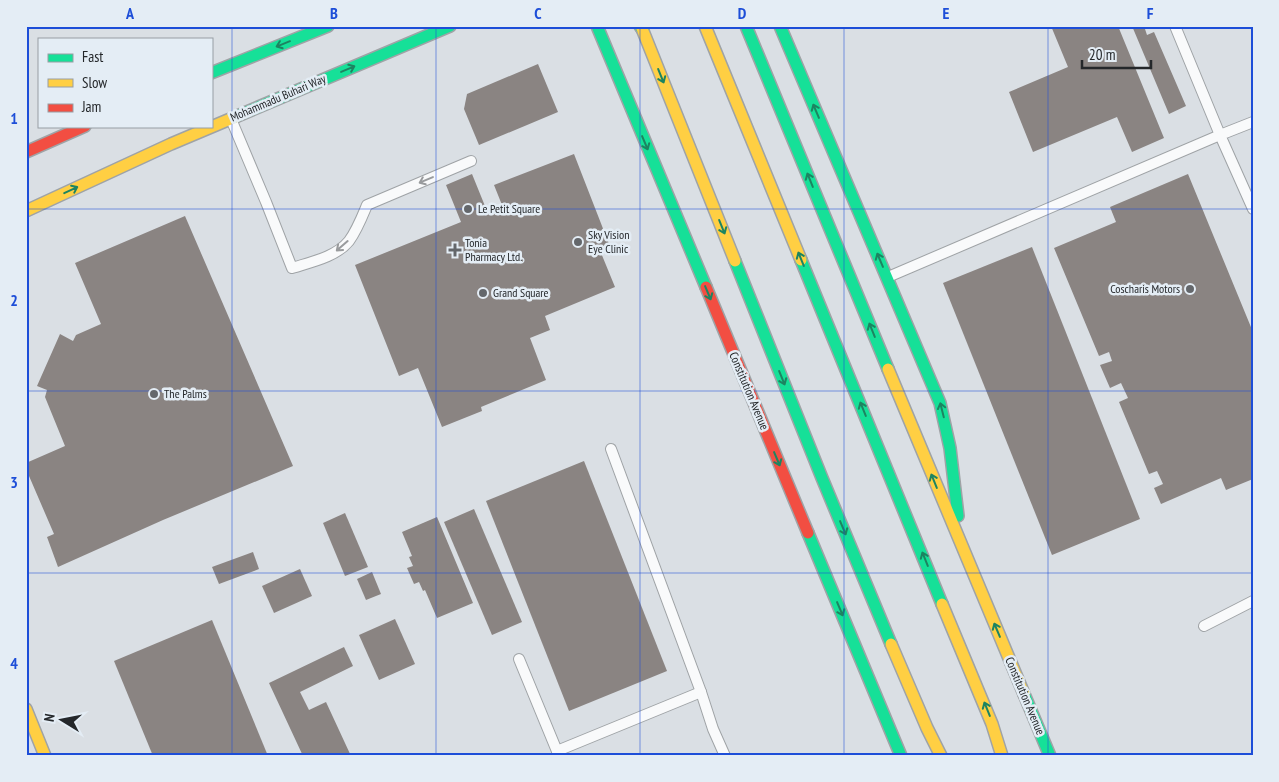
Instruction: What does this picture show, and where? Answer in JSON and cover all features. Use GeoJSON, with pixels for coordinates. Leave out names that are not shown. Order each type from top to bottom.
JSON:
{"type":"FeatureCollection","features":[{"type":"Feature","properties":{"kind":"main road"},"geometry":{"type":"LineString","coordinates":[[212,73],[328,26]]}},
{"type":"Feature","properties":{"kind":"main road","name":"Mohammadu Buhari Way"},"geometry":{"type":"LineString","coordinates":[[212,126],[450,26]]}},
{"type":"Feature","properties":{"kind":"main road","name":"Constitution Avenue"},"geometry":{"type":"LineString","coordinates":[[597,26],[901,756]]}},
{"type":"Feature","properties":{"kind":"main road"},"geometry":{"type":"LineString","coordinates":[[705,26],[992,724],[1002,756]]}},
{"type":"Feature","properties":{"kind":"main road","name":"Constitution Avenue"},"geometry":{"type":"LineString","coordinates":[[746,26],[1050,756]]}},
{"type":"Feature","properties":{"kind":"main road"},"geometry":{"type":"LineString","coordinates":[[780,26],[940,403],[950,448],[961,545]]}},
{"type":"Feature","properties":{"kind":"main road"},"geometry":{"type":"LineString","coordinates":[[642,28],[822,478],[927,728],[941,756]]}},
{"type":"Feature","properties":{"kind":"main road"},"geometry":{"type":"LineString","coordinates":[[26,152],[80,128]]}},
{"type":"Feature","properties":{"kind":"main road","name":"Mohammadu Buhari Way"},"geometry":{"type":"LineString","coordinates":[[26,211],[208,128]]}},
{"type":"Feature","properties":{"kind":"main road"},"geometry":{"type":"LineString","coordinates":[[26,709],[46,756]]}},
{"type":"Feature","properties":{"kind":"lane"},"geometry":{"type":"LineString","coordinates":[[1175,26],[1253,209]]}},
{"type":"Feature","properties":{"kind":"lane"},"geometry":{"type":"LineString","coordinates":[[231,118],[292,268],[328,256],[339,250],[355,231],[367,205],[471,160]]}},
{"type":"Feature","properties":{"kind":"lane"},"geometry":{"type":"LineString","coordinates":[[887,277],[1253,122]]}},
{"type":"Feature","properties":{"kind":"lane"},"geometry":{"type":"LineString","coordinates":[[611,449],[702,692],[713,729],[725,756]]}},
{"type":"Feature","properties":{"kind":"lane"},"geometry":{"type":"LineString","coordinates":[[1204,626],[1253,601]]}},
{"type":"Feature","properties":{"kind":"lane"},"geometry":{"type":"LineString","coordinates":[[519,659],[558,754],[702,692]]}},
{"type":"Feature","properties":{"kind":"building"},"geometry":{"type":"Polygon","coordinates":[[[1051,26],[1118,26],[1164,138],[1132,152],[1117,117],[1033,152],[1009,92],[1068,67],[1051,26]]]}},
{"type":"Feature","properties":{"kind":"building"},"geometry":{"type":"Polygon","coordinates":[[[1132,26],[1151,26],[1145,29],[1147,35],[1154,32],[1186,106],[1169,114],[1132,26]]]}},
{"type":"Feature","properties":{"kind":"building"},"geometry":{"type":"Polygon","coordinates":[[[538,64],[558,112],[479,145],[464,109],[467,94],[538,64]]]}},
{"type":"Feature","properties":{"kind":"building","name":"Grand Square"},"geometry":{"type":"Polygon","coordinates":[[[574,154],[609,244],[599,248],[615,287],[545,316],[550,330],[530,338],[546,380],[481,407],[482,411],[442,427],[418,368],[399,376],[355,265],[461,222],[446,185],[472,174],[487,211],[502,205],[494,185],[574,154]]]}},
{"type":"Feature","properties":{"kind":"building"},"geometry":{"type":"Polygon","coordinates":[[[1188,174],[1253,332],[1253,479],[1226,490],[1221,478],[1161,504],[1154,488],[1163,484],[1157,471],[1149,474],[1119,402],[1128,398],[1121,383],[1110,388],[1100,365],[1112,361],[1109,352],[1099,356],[1054,248],[1116,222],[1110,207],[1188,174]]]}},
{"type":"Feature","properties":{"kind":"building","name":"The Palms"},"geometry":{"type":"Polygon","coordinates":[[[185,216],[293,466],[163,520],[58,567],[47,537],[54,534],[26,469],[26,463],[65,446],[45,397],[47,390],[37,386],[60,334],[73,341],[76,335],[101,324],[75,263],[185,216]]]}},
{"type":"Feature","properties":{"kind":"building"},"geometry":{"type":"Polygon","coordinates":[[[1032,247],[1140,519],[1052,555],[943,283],[1032,247]]]}},
{"type":"Feature","properties":{"kind":"building"},"geometry":{"type":"Polygon","coordinates":[[[584,461],[667,671],[569,711],[486,501],[584,461]]]}},
{"type":"Feature","properties":{"kind":"building"},"geometry":{"type":"Polygon","coordinates":[[[474,509],[522,622],[492,635],[444,522],[474,509]]]}},
{"type":"Feature","properties":{"kind":"building"},"geometry":{"type":"Polygon","coordinates":[[[345,513],[368,567],[345,576],[323,523],[345,513]]]}},
{"type":"Feature","properties":{"kind":"building"},"geometry":{"type":"Polygon","coordinates":[[[437,517],[473,603],[437,618],[425,590],[423,591],[419,582],[414,584],[407,568],[413,566],[409,557],[412,556],[402,532],[437,517]]]}},
{"type":"Feature","properties":{"kind":"building"},"geometry":{"type":"Polygon","coordinates":[[[253,552],[259,569],[219,584],[212,567],[253,552]]]}},
{"type":"Feature","properties":{"kind":"building"},"geometry":{"type":"Polygon","coordinates":[[[300,569],[312,596],[274,613],[262,586],[300,569]]]}},
{"type":"Feature","properties":{"kind":"building"},"geometry":{"type":"Polygon","coordinates":[[[372,572],[381,594],[366,600],[357,579],[372,572]]]}},
{"type":"Feature","properties":{"kind":"building"},"geometry":{"type":"Polygon","coordinates":[[[395,619],[415,664],[379,680],[359,635],[395,619]]]}},
{"type":"Feature","properties":{"kind":"building"},"geometry":{"type":"Polygon","coordinates":[[[212,620],[268,756],[153,756],[114,661],[212,620]]]}},
{"type":"Feature","properties":{"kind":"building"},"geometry":{"type":"Polygon","coordinates":[[[344,647],[353,666],[300,692],[309,710],[326,702],[351,756],[303,756],[269,683],[344,647]]]}},
{"type":"Feature","properties":{"kind":"traffic: fast"},"geometry":{"type":"LineString","coordinates":[[212,73],[328,26]]}},
{"type":"Feature","properties":{"kind":"traffic: fast"},"geometry":{"type":"LineString","coordinates":[[235,117],[450,26]]}},
{"type":"Feature","properties":{"kind":"traffic: fast"},"geometry":{"type":"LineString","coordinates":[[597,26],[706,287]]}},
{"type":"Feature","properties":{"kind":"traffic: fast"},"geometry":{"type":"LineString","coordinates":[[640,26],[643,30]]}},
{"type":"Feature","properties":{"kind":"traffic: fast"},"geometry":{"type":"LineString","coordinates":[[746,26],[888,369]]}},
{"type":"Feature","properties":{"kind":"traffic: fast"},"geometry":{"type":"LineString","coordinates":[[780,26],[940,403],[950,448],[958,516]]}},
{"type":"Feature","properties":{"kind":"traffic: fast"},"geometry":{"type":"LineString","coordinates":[[801,260],[942,604]]}},
{"type":"Feature","properties":{"kind":"traffic: fast"},"geometry":{"type":"LineString","coordinates":[[735,261],[891,644]]}},
{"type":"Feature","properties":{"kind":"traffic: fast"},"geometry":{"type":"LineString","coordinates":[[808,533],[901,756]]}},
{"type":"Feature","properties":{"kind":"traffic: fast"},"geometry":{"type":"LineString","coordinates":[[1024,694],[1050,756]]}},
{"type":"Feature","properties":{"kind":"traffic: slow"},"geometry":{"type":"LineString","coordinates":[[641,26],[735,261]]}},
{"type":"Feature","properties":{"kind":"traffic: slow"},"geometry":{"type":"LineString","coordinates":[[705,26],[801,260]]}},
{"type":"Feature","properties":{"kind":"traffic: slow"},"geometry":{"type":"LineString","coordinates":[[212,127],[235,117]]}},
{"type":"Feature","properties":{"kind":"traffic: slow"},"geometry":{"type":"LineString","coordinates":[[26,211],[209,128]]}},
{"type":"Feature","properties":{"kind":"traffic: slow"},"geometry":{"type":"LineString","coordinates":[[888,369],[1024,694]]}},
{"type":"Feature","properties":{"kind":"traffic: slow"},"geometry":{"type":"LineString","coordinates":[[942,604],[992,724],[1002,756]]}},
{"type":"Feature","properties":{"kind":"traffic: slow"},"geometry":{"type":"LineString","coordinates":[[891,644],[941,756]]}},
{"type":"Feature","properties":{"kind":"traffic: slow"},"geometry":{"type":"LineString","coordinates":[[26,709],[45,756]]}},
{"type":"Feature","properties":{"kind":"traffic: jam"},"geometry":{"type":"LineString","coordinates":[[26,152],[80,128]]}},
{"type":"Feature","properties":{"kind":"traffic: jam"},"geometry":{"type":"LineString","coordinates":[[706,287],[808,533]]}},
{"type":"Feature","properties":{"kind":"place","name":"Le Petit Square"},"geometry":{"type":"Point","coordinates":[468,209]}},
{"type":"Feature","properties":{"kind":"place","name":"Sky Vision Eye Clinic"},"geometry":{"type":"Point","coordinates":[578,242]}},
{"type":"Feature","properties":{"kind":"place","name":"Tonia Pharmacy Ltd."},"geometry":{"type":"Point","coordinates":[455,250]}},
{"type":"Feature","properties":{"kind":"place","name":"Coscharis Motors"},"geometry":{"type":"Point","coordinates":[1190,289]}},
{"type":"Feature","properties":{"kind":"place","name":"Grand Square"},"geometry":{"type":"Point","coordinates":[483,293]}},
{"type":"Feature","properties":{"kind":"place","name":"The Palms"},"geometry":{"type":"Point","coordinates":[154,394]}}]}
